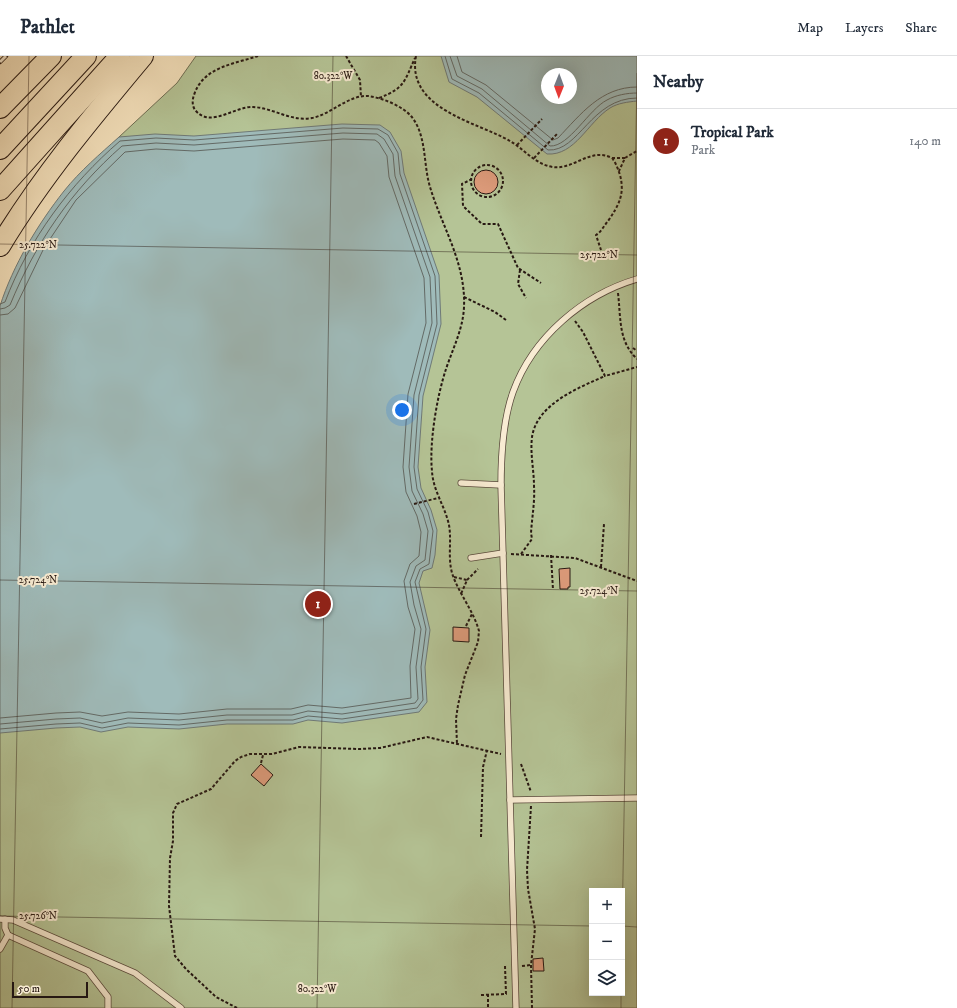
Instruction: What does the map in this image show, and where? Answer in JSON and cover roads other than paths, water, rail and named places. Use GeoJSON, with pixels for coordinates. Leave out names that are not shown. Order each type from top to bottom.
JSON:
{"type":"FeatureCollection","features":[{"type":"Feature","properties":{"kind":"highway"},"geometry":{"type":"LineString","coordinates":[[0,108],[51,56]]}},
{"type":"Feature","properties":{"kind":"highway"},"geometry":{"type":"LineString","coordinates":[[0,149],[86,56]]}},
{"type":"Feature","properties":{"kind":"highway"},"geometry":{"type":"LineString","coordinates":[[0,190],[120,56]]}},
{"type":"Feature","properties":{"kind":"highway"},"geometry":{"type":"LineString","coordinates":[[0,246],[23,209],[48,175],[143,56]]}},
{"type":"Feature","properties":{"kind":"lane"},"geometry":{"type":"LineString","coordinates":[[516,1008],[501,485],[503,451],[510,404],[516,387],[528,363],[553,331],[580,306],[611,289],[637,280]]}},
{"type":"Feature","properties":{"kind":"lane"},"geometry":{"type":"LineString","coordinates":[[461,483],[501,485]]}},
{"type":"Feature","properties":{"kind":"lane"},"geometry":{"type":"LineString","coordinates":[[471,558],[503,554]]}},
{"type":"Feature","properties":{"kind":"lane"},"geometry":{"type":"LineString","coordinates":[[510,800],[637,798]]}},
{"type":"Feature","properties":{"kind":"lane"},"geometry":{"type":"LineString","coordinates":[[108,1008],[108,996],[88,971],[8,935],[3,919],[13,920],[135,973],[178,1007]]}},
{"type":"Feature","properties":{"kind":"lane"},"geometry":{"type":"LineString","coordinates":[[0,949],[8,935]]}},
{"type":"Feature","properties":{"kind":"water"},"geometry":{"type":"Polygon","coordinates":[[[441,56],[637,56],[637,101],[613,106],[602,114],[581,137],[566,150],[557,153],[547,154],[477,97],[449,82],[441,56]]]}},
{"type":"Feature","properties":{"kind":"water"},"geometry":{"type":"Polygon","coordinates":[[[342,124],[380,125],[390,132],[401,151],[404,173],[439,275],[441,324],[423,396],[418,467],[421,488],[431,510],[437,530],[435,555],[432,568],[423,571],[419,583],[430,630],[425,667],[427,702],[419,712],[342,723],[308,720],[293,724],[227,724],[179,729],[128,727],[101,732],[80,727],[0,733],[0,306],[19,260],[45,217],[70,184],[90,163],[119,137],[155,134],[194,136],[342,124]]]}},
{"type":"Feature","properties":{"kind":"railway"},"geometry":{"type":"LineString","coordinates":[[0,62],[6,56]]}},
{"type":"Feature","properties":{"kind":"place","name":"Tropical Park"},"geometry":{"type":"Point","coordinates":[318,604]}}]}
